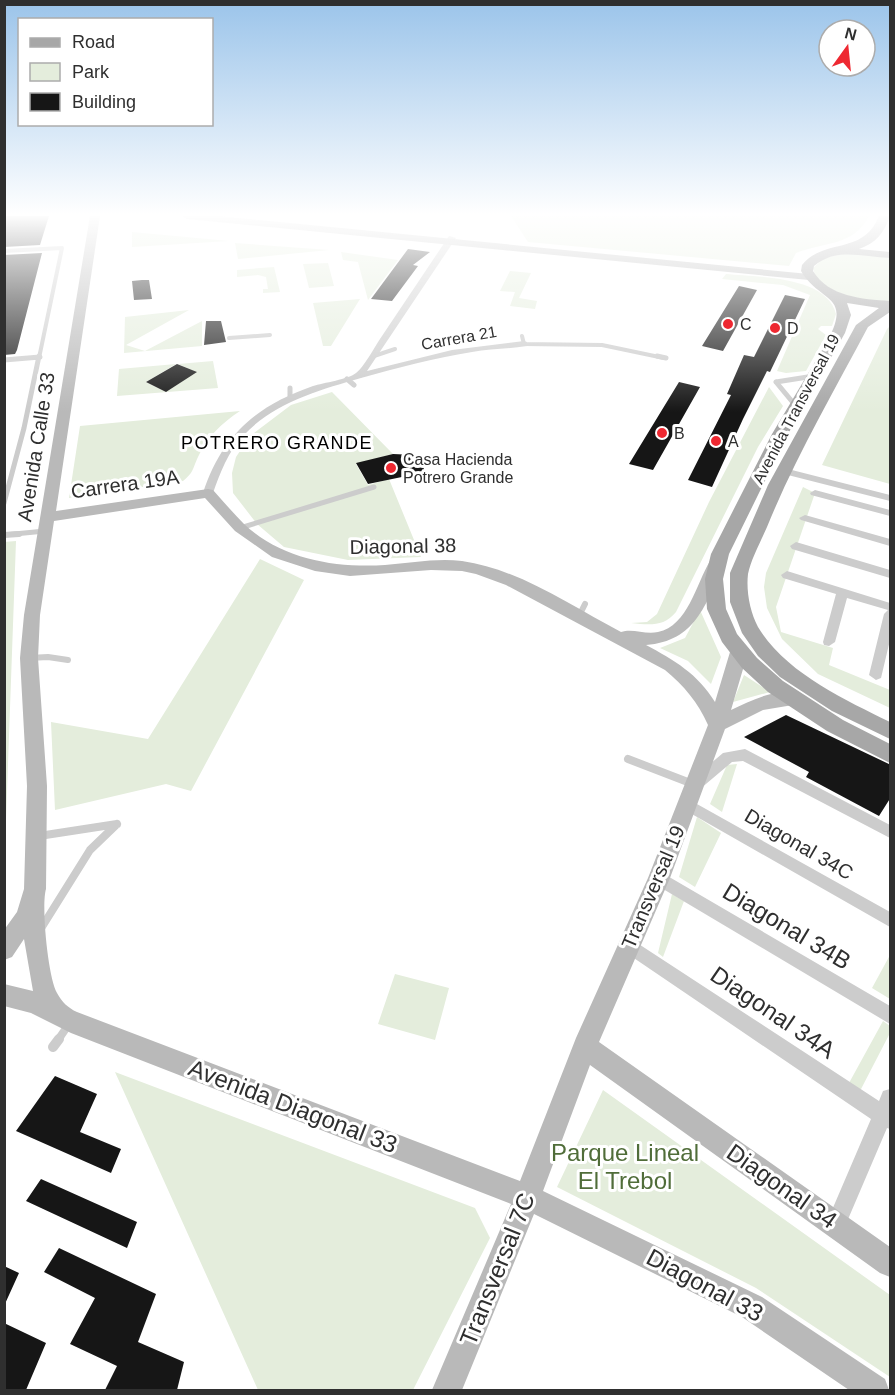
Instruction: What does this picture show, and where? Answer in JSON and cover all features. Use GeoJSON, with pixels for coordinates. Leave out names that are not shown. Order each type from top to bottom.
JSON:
{"type":"FeatureCollection","features":[{"type":"Feature","properties":{"kind":"main road","name":"Avenida Calle 33"},"geometry":{"type":"LineString","coordinates":[[65,1018],[45,996],[35,938],[33,901],[37,786],[30,658],[32,615],[85,281]]}},
{"type":"Feature","properties":{"kind":"main road"},"geometry":{"type":"LineString","coordinates":[[816,281],[824,289],[835,294],[863,302],[891,306]]}},
{"type":"Feature","properties":{"kind":"main road","name":"Avenida Transversal 19"},"geometry":{"type":"LineString","coordinates":[[835,294],[843,308],[843,319],[814,376],[795,405],[717,563],[714,579],[715,604],[722,625],[739,652],[794,699],[848,733],[891,754]]}},
{"type":"Feature","properties":{"kind":"main road","name":"Avenida Transversal 19"},"geometry":{"type":"LineString","coordinates":[[891,306],[863,326],[784,471],[739,573],[738,594],[751,631],[774,659],[791,675],[820,694],[891,731]]}},
{"type":"Feature","properties":{"kind":"main road","name":"Carrera 19A"},"geometry":{"type":"LineString","coordinates":[[46,524],[208,493]]}},
{"type":"Feature","properties":{"kind":"main road","name":"Diagonal 38"},"geometry":{"type":"LineString","coordinates":[[208,493],[240,528],[277,554],[315,566],[350,571],[431,565],[462,566],[512,581],[582,610],[609,632],[671,666],[691,682],[706,699],[717,725]]}},
{"type":"Feature","properties":{"kind":"main road","name":"Diagonal 38"},"geometry":{"type":"LineString","coordinates":[[609,632],[642,640],[657,639],[678,632],[690,618],[717,563]]}},
{"type":"Feature","properties":{"kind":"main road","name":"Transversal 19"},"geometry":{"type":"LineString","coordinates":[[585,1047],[659,878],[717,725],[739,652]]}},
{"type":"Feature","properties":{"kind":"main road"},"geometry":{"type":"LineString","coordinates":[[717,725],[759,704],[794,699]]}},
{"type":"Feature","properties":{"kind":"main road"},"geometry":{"type":"LineString","coordinates":[[4,950],[17,933],[33,901]]}},
{"type":"Feature","properties":{"kind":"main road","name":"Avenida Diagonal 33"},"geometry":{"type":"LineString","coordinates":[[4,995],[34,1003],[65,1018],[527,1197]]}},
{"type":"Feature","properties":{"kind":"main road","name":"Transversal 7C"},"geometry":{"type":"LineString","coordinates":[[447,1390],[527,1197],[585,1047]]}},
{"type":"Feature","properties":{"kind":"main road","name":"Diagonal 34"},"geometry":{"type":"LineString","coordinates":[[585,1047],[891,1263]]}},
{"type":"Feature","properties":{"kind":"main road","name":"Diagonal 33"},"geometry":{"type":"LineString","coordinates":[[527,1197],[752,1307],[874,1390]]}},
{"type":"Feature","properties":{"kind":"street"},"geometry":{"type":"LineString","coordinates":[[353,380],[374,356],[424,281]]}},
{"type":"Feature","properties":{"kind":"street","name":"Carrera 21"},"geometry":{"type":"LineString","coordinates":[[208,493],[215,469],[240,433],[290,393],[391,371],[461,349],[523,340]]}},
{"type":"Feature","properties":{"kind":"street"},"geometry":{"type":"LineString","coordinates":[[784,471],[891,498]]}},
{"type":"Feature","properties":{"kind":"street"},"geometry":{"type":"LineString","coordinates":[[815,493],[891,513]]}},
{"type":"Feature","properties":{"kind":"street"},"geometry":{"type":"LineString","coordinates":[[805,518],[891,543]]}},
{"type":"Feature","properties":{"kind":"street"},"geometry":{"type":"LineString","coordinates":[[796,546],[891,574]]}},
{"type":"Feature","properties":{"kind":"street"},"geometry":{"type":"LineString","coordinates":[[787,575],[891,607]]}},
{"type":"Feature","properties":{"kind":"street"},"geometry":{"type":"LineString","coordinates":[[828,642],[843,592]]}},
{"type":"Feature","properties":{"kind":"street"},"geometry":{"type":"LineString","coordinates":[[876,675],[891,614]]}},
{"type":"Feature","properties":{"kind":"street"},"geometry":{"type":"LineString","coordinates":[[691,795],[728,757],[737,754],[745,755],[891,832]]}},
{"type":"Feature","properties":{"kind":"street","name":"Diagonal 34C"},"geometry":{"type":"LineString","coordinates":[[691,795],[891,920]]}},
{"type":"Feature","properties":{"kind":"street","name":"Diagonal 34B"},"geometry":{"type":"LineString","coordinates":[[659,878],[891,1016]]}},
{"type":"Feature","properties":{"kind":"street","name":"Diagonal 34A"},"geometry":{"type":"LineString","coordinates":[[628,945],[888,1111]]}},
{"type":"Feature","properties":{"kind":"street"},"geometry":{"type":"LineString","coordinates":[[836,1224],[888,1111]]}},
{"type":"Feature","properties":{"kind":"lane"},"geometry":{"type":"LineString","coordinates":[[4,503],[55,281]]}},
{"type":"Feature","properties":{"kind":"lane"},"geometry":{"type":"LineString","coordinates":[[229,339],[270,335]]}},
{"type":"Feature","properties":{"kind":"lane","name":"Carrera 21"},"geometry":{"type":"LineString","coordinates":[[523,340],[602,345],[666,358]]}},
{"type":"Feature","properties":{"kind":"lane"},"geometry":{"type":"LineString","coordinates":[[374,356],[396,349]]}},
{"type":"Feature","properties":{"kind":"lane"},"geometry":{"type":"LineString","coordinates":[[4,360],[39,357]]}},
{"type":"Feature","properties":{"kind":"lane"},"geometry":{"type":"LineString","coordinates":[[795,405],[776,382],[814,376]]}},
{"type":"Feature","properties":{"kind":"lane"},"geometry":{"type":"LineString","coordinates":[[240,528],[374,487]]}},
{"type":"Feature","properties":{"kind":"lane"},"geometry":{"type":"LineString","coordinates":[[4,535],[46,524]]}},
{"type":"Feature","properties":{"kind":"lane"},"geometry":{"type":"LineString","coordinates":[[30,658],[48,657],[68,660]]}},
{"type":"Feature","properties":{"kind":"lane"},"geometry":{"type":"LineString","coordinates":[[628,759],[691,795]]}},
{"type":"Feature","properties":{"kind":"lane"},"geometry":{"type":"LineString","coordinates":[[35,938],[90,850],[117,824],[37,836]]}},
{"type":"Feature","properties":{"kind":"lane"},"geometry":{"type":"LineString","coordinates":[[53,1047],[65,1018]]}},
{"type":"Feature","properties":{"kind":"green space"},"geometry":{"type":"Polygon","coordinates":[[[267,281],[277,281],[280,292],[263,293],[263,289],[268,289],[267,281]]]}},
{"type":"Feature","properties":{"kind":"green space"},"geometry":{"type":"Polygon","coordinates":[[[307,281],[333,281],[334,286],[309,288],[307,281]]]}},
{"type":"Feature","properties":{"kind":"green space"},"geometry":{"type":"Polygon","coordinates":[[[363,281],[382,281],[368,300],[363,281]]]}},
{"type":"Feature","properties":{"kind":"green space"},"geometry":{"type":"Polygon","coordinates":[[[505,281],[527,281],[519,298],[537,301],[535,309],[510,306],[515,292],[500,291],[505,281]]]}},
{"type":"Feature","properties":{"kind":"green space"},"geometry":{"type":"Polygon","coordinates":[[[743,281],[789,281],[805,285],[830,301],[836,314],[832,326],[821,326],[818,329],[826,335],[806,371],[786,373],[777,371],[810,295],[783,285],[743,281]]]}},
{"type":"Feature","properties":{"kind":"green space"},"geometry":{"type":"Polygon","coordinates":[[[821,281],[890,281],[890,302],[845,295],[821,281]]]}},
{"type":"Feature","properties":{"kind":"green space"},"geometry":{"type":"Polygon","coordinates":[[[360,299],[331,346],[323,346],[313,303],[360,299]]]}},
{"type":"Feature","properties":{"kind":"green space"},"geometry":{"type":"Polygon","coordinates":[[[189,310],[126,345],[145,351],[202,321],[202,346],[124,353],[125,317],[189,310]]]}},
{"type":"Feature","properties":{"kind":"green space"},"geometry":{"type":"Polygon","coordinates":[[[890,326],[890,484],[822,465],[890,326]]]}},
{"type":"Feature","properties":{"kind":"green space"},"geometry":{"type":"Polygon","coordinates":[[[213,361],[218,388],[117,396],[119,369],[176,364],[146,382],[166,392],[196,372],[178,364],[213,361]]]}},
{"type":"Feature","properties":{"kind":"green space"},"geometry":{"type":"Polygon","coordinates":[[[769,387],[783,406],[758,447],[676,612],[661,623],[631,623],[647,622],[657,614],[709,502],[769,387]]]}},
{"type":"Feature","properties":{"kind":"green space"},"geometry":{"type":"Polygon","coordinates":[[[332,392],[393,454],[356,464],[368,485],[389,479],[421,557],[348,560],[284,547],[257,524],[233,493],[232,473],[236,457],[250,436],[291,405],[332,392]]]}},
{"type":"Feature","properties":{"kind":"green space"},"geometry":{"type":"Polygon","coordinates":[[[240,411],[210,437],[191,473],[183,481],[69,498],[80,426],[240,411]]]}},
{"type":"Feature","properties":{"kind":"green space"},"geometry":{"type":"Polygon","coordinates":[[[803,487],[815,493],[776,607],[781,632],[833,648],[829,665],[890,690],[890,708],[818,674],[782,639],[767,608],[764,587],[766,573],[803,487]]]}},
{"type":"Feature","properties":{"kind":"green space"},"geometry":{"type":"Polygon","coordinates":[[[16,541],[5,848],[4,542],[16,541]]]}},
{"type":"Feature","properties":{"kind":"green space"},"geometry":{"type":"Polygon","coordinates":[[[260,559],[304,580],[191,791],[166,784],[55,810],[51,722],[148,739],[260,559]]]}},
{"type":"Feature","properties":{"kind":"green space"},"geometry":{"type":"Polygon","coordinates":[[[700,610],[721,657],[711,684],[688,661],[660,648],[685,638],[700,610]]]}},
{"type":"Feature","properties":{"kind":"green space"},"geometry":{"type":"Polygon","coordinates":[[[744,675],[770,692],[733,702],[744,675]]]}},
{"type":"Feature","properties":{"kind":"green space"},"geometry":{"type":"Polygon","coordinates":[[[737,764],[722,812],[710,804],[727,765],[737,764]]]}},
{"type":"Feature","properties":{"kind":"green space"},"geometry":{"type":"Polygon","coordinates":[[[697,817],[721,833],[695,887],[679,877],[697,817]]]}},
{"type":"Feature","properties":{"kind":"green space"},"geometry":{"type":"Polygon","coordinates":[[[672,894],[684,901],[663,957],[658,953],[672,894]]]}},
{"type":"Feature","properties":{"kind":"green space"},"geometry":{"type":"Polygon","coordinates":[[[890,955],[890,999],[872,988],[890,955]]]}},
{"type":"Feature","properties":{"kind":"green space"},"geometry":{"type":"Polygon","coordinates":[[[395,974],[449,988],[435,1040],[378,1024],[395,974]]]}},
{"type":"Feature","properties":{"kind":"green space"},"geometry":{"type":"Polygon","coordinates":[[[883,1021],[890,1026],[890,1033],[860,1091],[849,1083],[883,1021]]]}},
{"type":"Feature","properties":{"kind":"green space"},"geometry":{"type":"Polygon","coordinates":[[[115,1072],[475,1208],[490,1238],[413,1390],[258,1390],[115,1072]]]}},
{"type":"Feature","properties":{"kind":"green space","name":"Parque Lineal El Trebol"},"geometry":{"type":"Polygon","coordinates":[[[603,1090],[890,1295],[890,1377],[756,1288],[557,1187],[603,1090]]]}},
{"type":"Feature","properties":{"kind":"building"},"geometry":{"type":"Polygon","coordinates":[[[4,281],[35,281],[17,350],[15,354],[4,355],[4,281]]]}},
{"type":"Feature","properties":{"kind":"building"},"geometry":{"type":"Polygon","coordinates":[[[132,281],[149,281],[152,299],[134,300],[132,281]]]}},
{"type":"Feature","properties":{"kind":"building"},"geometry":{"type":"Polygon","coordinates":[[[384,281],[407,281],[392,301],[371,299],[384,281]]]}},
{"type":"Feature","properties":{"kind":"building","name":"C"},"geometry":{"type":"Polygon","coordinates":[[[739,286],[757,290],[723,351],[702,346],[739,286]]]}},
{"type":"Feature","properties":{"kind":"building"},"geometry":{"type":"Polygon","coordinates":[[[785,295],[805,299],[770,372],[767,371],[743,419],[712,487],[688,480],[731,395],[727,394],[744,355],[754,357],[785,295]]]}},
{"type":"Feature","properties":{"kind":"building"},"geometry":{"type":"Polygon","coordinates":[[[206,321],[221,321],[226,342],[204,345],[206,321]]]}},
{"type":"Feature","properties":{"kind":"building"},"geometry":{"type":"Polygon","coordinates":[[[177,364],[197,372],[166,392],[146,382],[177,364]]]}},
{"type":"Feature","properties":{"kind":"building","name":"B"},"geometry":{"type":"Polygon","coordinates":[[[679,382],[700,387],[653,470],[629,464],[679,382]]]}},
{"type":"Feature","properties":{"kind":"building","name":"Casa Hacienda Potrero Grande"},"geometry":{"type":"Polygon","coordinates":[[[393,454],[415,455],[426,472],[368,484],[356,463],[393,454]]]}},
{"type":"Feature","properties":{"kind":"building"},"geometry":{"type":"Polygon","coordinates":[[[786,715],[891,765],[891,797],[879,816],[806,777],[809,772],[744,737],[786,715]]]}},
{"type":"Feature","properties":{"kind":"building"},"geometry":{"type":"Polygon","coordinates":[[[55,1076],[97,1094],[80,1132],[121,1149],[111,1173],[16,1131],[55,1076]]]}},
{"type":"Feature","properties":{"kind":"building"},"geometry":{"type":"Polygon","coordinates":[[[41,1179],[137,1222],[127,1248],[26,1201],[41,1179]]]}},
{"type":"Feature","properties":{"kind":"building"},"geometry":{"type":"Polygon","coordinates":[[[59,1248],[156,1294],[138,1342],[184,1362],[177,1390],[105,1390],[117,1366],[70,1344],[95,1298],[44,1272],[59,1248]]]}},
{"type":"Feature","properties":{"kind":"building"},"geometry":{"type":"Polygon","coordinates":[[[4,1266],[19,1273],[4,1306],[4,1266]]]}},
{"type":"Feature","properties":{"kind":"building"},"geometry":{"type":"Polygon","coordinates":[[[4,1323],[46,1343],[26,1390],[4,1390],[4,1323]]]}},
{"type":"Feature","properties":{"kind":"place","name":"C"},"geometry":{"type":"Point","coordinates":[728,324]}},
{"type":"Feature","properties":{"kind":"place","name":"D"},"geometry":{"type":"Point","coordinates":[775,328]}},
{"type":"Feature","properties":{"kind":"place","name":"B"},"geometry":{"type":"Point","coordinates":[662,433]}},
{"type":"Feature","properties":{"kind":"place","name":"A"},"geometry":{"type":"Point","coordinates":[716,441]}},
{"type":"Feature","properties":{"kind":"place","name":"Casa Hacienda Potrero Grande"},"geometry":{"type":"Point","coordinates":[391,468]}},
{"type":"Feature","properties":{"kind":"district","name":"POTRERO GRANDE"},"geometry":{"type":"Point","coordinates":[277,443]}}]}
